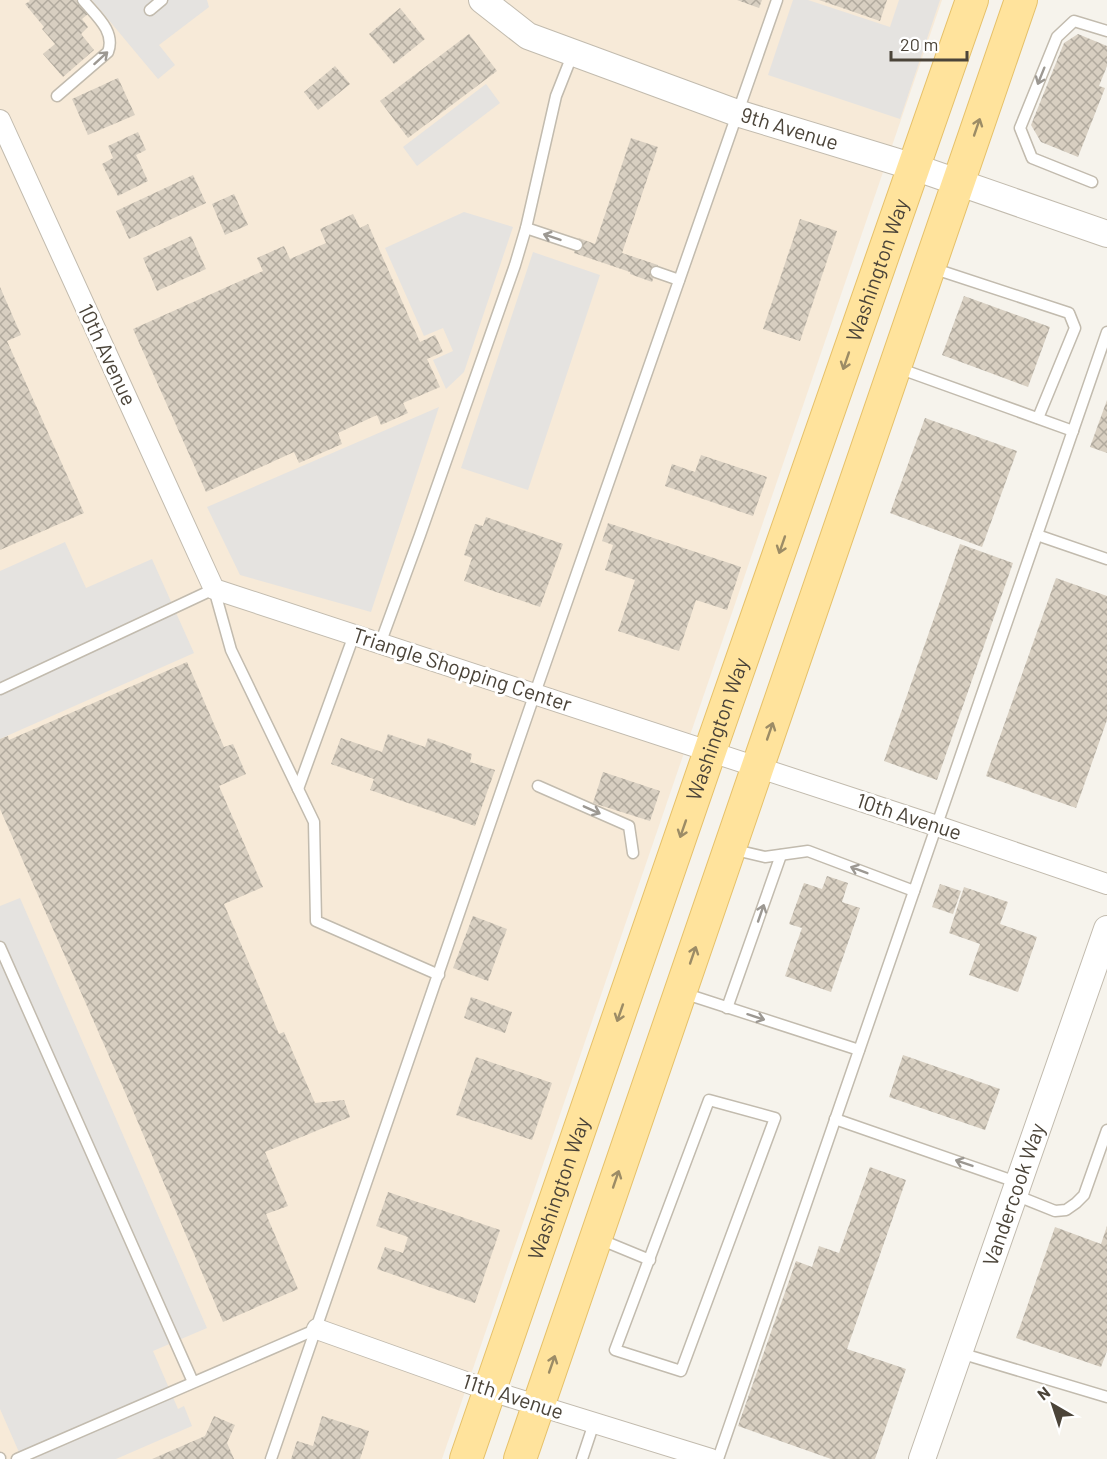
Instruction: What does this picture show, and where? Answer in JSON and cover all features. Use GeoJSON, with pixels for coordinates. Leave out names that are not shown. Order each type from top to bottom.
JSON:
{"type":"FeatureCollection","features":[{"type":"Feature","properties":{"kind":"main road","name":"Washington Way"},"geometry":{"type":"LineString","coordinates":[[466,1459],[972,0]]}},
{"type":"Feature","properties":{"kind":"main road"},"geometry":{"type":"LineString","coordinates":[[520,1459],[1021,0]]}},
{"type":"Feature","properties":{"kind":"street","name":"9th Avenue"},"geometry":{"type":"LineString","coordinates":[[482,0],[528,36],[737,113],[914,167],[1107,234]]}},
{"type":"Feature","properties":{"kind":"street","name":"10th Avenue"},"geometry":{"type":"LineString","coordinates":[[0,120],[214,589]]}},
{"type":"Feature","properties":{"kind":"street","name":"Triangle Shopping Center"},"geometry":{"type":"LineString","coordinates":[[214,589],[710,751]]}},
{"type":"Feature","properties":{"kind":"street","name":"10th Avenue"},"geometry":{"type":"LineString","coordinates":[[710,751],[1107,884]]}},
{"type":"Feature","properties":{"kind":"street","name":"Vandercook Way"},"geometry":{"type":"LineString","coordinates":[[922,1459],[1107,929]]}},
{"type":"Feature","properties":{"kind":"street","name":"11th Avenue"},"geometry":{"type":"LineString","coordinates":[[317,1329],[491,1391],[711,1459]]}},
{"type":"Feature","properties":{"kind":"lane"},"geometry":{"type":"LineString","coordinates":[[57,96],[108,52],[110,46],[111,40],[107,29],[83,0]]}},
{"type":"Feature","properties":{"kind":"lane"},"geometry":{"type":"LineString","coordinates":[[150,10],[162,0]]}},
{"type":"Feature","properties":{"kind":"lane"},"geometry":{"type":"LineString","coordinates":[[271,1459],[777,0]]}},
{"type":"Feature","properties":{"kind":"lane"},"geometry":{"type":"LineString","coordinates":[[1092,182],[1032,158],[1020,128],[1057,37],[1074,21],[1107,31]]}},
{"type":"Feature","properties":{"kind":"lane"},"geometry":{"type":"LineString","coordinates":[[380,644],[481,363],[526,228],[556,96],[573,52]]}},
{"type":"Feature","properties":{"kind":"lane"},"geometry":{"type":"LineString","coordinates":[[526,228],[577,245]]}},
{"type":"Feature","properties":{"kind":"lane"},"geometry":{"type":"LineString","coordinates":[[929,267],[1069,313],[1076,328],[1038,418]]}},
{"type":"Feature","properties":{"kind":"lane"},"geometry":{"type":"LineString","coordinates":[[656,272],[679,280]]}},
{"type":"Feature","properties":{"kind":"lane"},"geometry":{"type":"LineString","coordinates":[[718,1459],[1107,332]]}},
{"type":"Feature","properties":{"kind":"lane"},"geometry":{"type":"LineString","coordinates":[[896,366],[1073,431]]}},
{"type":"Feature","properties":{"kind":"lane"},"geometry":{"type":"LineString","coordinates":[[1037,535],[1107,559]]}},
{"type":"Feature","properties":{"kind":"lane"},"geometry":{"type":"LineString","coordinates":[[0,689],[214,589],[231,650],[314,822],[316,921],[439,975]]}},
{"type":"Feature","properties":{"kind":"lane"},"geometry":{"type":"LineString","coordinates":[[298,789],[354,635]]}},
{"type":"Feature","properties":{"kind":"lane"},"geometry":{"type":"LineString","coordinates":[[538,786],[629,826],[633,853]]}},
{"type":"Feature","properties":{"kind":"lane"},"geometry":{"type":"LineString","coordinates":[[729,849],[765,857],[808,851],[914,891]]}},
{"type":"Feature","properties":{"kind":"lane"},"geometry":{"type":"LineString","coordinates":[[728,1008],[781,855]]}},
{"type":"Feature","properties":{"kind":"lane"},"geometry":{"type":"LineString","coordinates":[[0,947],[193,1382]]}},
{"type":"Feature","properties":{"kind":"lane"},"geometry":{"type":"LineString","coordinates":[[680,992],[859,1050]]}},
{"type":"Feature","properties":{"kind":"lane"},"geometry":{"type":"LineString","coordinates":[[709,1100],[775,1118],[681,1371],[615,1350],[650,1260],[709,1100]]}},
{"type":"Feature","properties":{"kind":"lane"},"geometry":{"type":"LineString","coordinates":[[835,1119],[1017,1189],[1055,1211],[1066,1210],[1084,1195],[1107,1130]]}},
{"type":"Feature","properties":{"kind":"lane"},"geometry":{"type":"LineString","coordinates":[[596,1238],[650,1260]]}},
{"type":"Feature","properties":{"kind":"lane"},"geometry":{"type":"LineString","coordinates":[[16,1459],[317,1329]]}},
{"type":"Feature","properties":{"kind":"lane"},"geometry":{"type":"LineString","coordinates":[[959,1352],[1107,1397]]}},
{"type":"Feature","properties":{"kind":"lane"},"geometry":{"type":"LineString","coordinates":[[582,1459],[594,1422]]}},
{"type":"Feature","properties":{"kind":"shaded area"},"geometry":{"type":"Polygon","coordinates":[[[0,0],[942,0],[442,1459],[0,1459],[0,0]]]}},
{"type":"Feature","properties":{"kind":"shaded area"},"geometry":{"type":"Polygon","coordinates":[[[92,0],[207,0],[209,7],[159,45],[175,65],[158,79],[92,0]]]}},
{"type":"Feature","properties":{"kind":"shaded area"},"geometry":{"type":"Polygon","coordinates":[[[793,0],[808,0],[890,27],[899,0],[940,0],[900,119],[768,75],[793,0]]]}},
{"type":"Feature","properties":{"kind":"shaded area"},"geometry":{"type":"Polygon","coordinates":[[[486,84],[500,103],[417,166],[403,147],[486,84]]]}},
{"type":"Feature","properties":{"kind":"shaded area"},"geometry":{"type":"Polygon","coordinates":[[[464,212],[513,227],[464,372],[446,389],[433,360],[453,351],[443,328],[424,336],[385,248],[464,212]]]}},
{"type":"Feature","properties":{"kind":"shaded area"},"geometry":{"type":"Polygon","coordinates":[[[533,252],[600,275],[528,490],[461,468],[533,252]]]}},
{"type":"Feature","properties":{"kind":"shaded area"},"geometry":{"type":"Polygon","coordinates":[[[439,407],[371,612],[240,575],[207,507],[439,407]]]}},
{"type":"Feature","properties":{"kind":"shaded area"},"geometry":{"type":"Polygon","coordinates":[[[65,542],[86,588],[152,559],[194,653],[0,739],[0,571],[65,542]]]}},
{"type":"Feature","properties":{"kind":"shaded area"},"geometry":{"type":"Polygon","coordinates":[[[20,898],[207,1328],[153,1351],[178,1409],[184,1406],[192,1426],[116,1459],[22,1459],[0,1409],[0,906],[20,898]]]}},
{"type":"Feature","properties":{"kind":"building"},"geometry":{"type":"Polygon","coordinates":[[[29,0],[76,0],[88,14],[82,19],[88,27],[81,34],[94,50],[63,77],[43,54],[55,44],[25,4],[29,0]]]}},
{"type":"Feature","properties":{"kind":"building"},"geometry":{"type":"Polygon","coordinates":[[[737,0],[762,0],[759,8],[737,0]]]}},
{"type":"Feature","properties":{"kind":"building"},"geometry":{"type":"Polygon","coordinates":[[[819,0],[887,0],[880,21],[819,0]]]}},
{"type":"Feature","properties":{"kind":"building"},"geometry":{"type":"Polygon","coordinates":[[[400,8],[425,39],[394,64],[369,34],[400,8]]]}},
{"type":"Feature","properties":{"kind":"building"},"geometry":{"type":"Polygon","coordinates":[[[469,34],[497,71],[408,138],[380,101],[469,34]]]}},
{"type":"Feature","properties":{"kind":"building"},"geometry":{"type":"Polygon","coordinates":[[[1078,34],[1107,46],[1107,66],[1099,86],[1105,88],[1078,157],[1041,142],[1031,125],[1064,43],[1078,34]]]}},
{"type":"Feature","properties":{"kind":"building"},"geometry":{"type":"Polygon","coordinates":[[[335,66],[350,84],[318,110],[304,92],[335,66]]]}},
{"type":"Feature","properties":{"kind":"building"},"geometry":{"type":"Polygon","coordinates":[[[118,78],[135,115],[88,135],[72,99],[118,78]]]}},
{"type":"Feature","properties":{"kind":"building"},"geometry":{"type":"Polygon","coordinates":[[[138,132],[146,150],[136,155],[148,181],[118,196],[102,164],[113,158],[108,146],[138,132]]]}},
{"type":"Feature","properties":{"kind":"building"},"geometry":{"type":"Polygon","coordinates":[[[631,138],[658,147],[622,253],[658,265],[652,282],[574,253],[579,238],[595,244],[631,138]]]}},
{"type":"Feature","properties":{"kind":"building"},"geometry":{"type":"Polygon","coordinates":[[[193,175],[206,203],[129,239],[116,211],[193,175]]]}},
{"type":"Feature","properties":{"kind":"building"},"geometry":{"type":"Polygon","coordinates":[[[234,194],[248,225],[225,235],[212,204],[234,194]]]}},
{"type":"Feature","properties":{"kind":"building"},"geometry":{"type":"Polygon","coordinates":[[[353,214],[360,228],[368,224],[420,342],[435,335],[443,352],[427,359],[440,387],[403,403],[408,413],[381,425],[377,415],[338,433],[342,444],[299,463],[294,452],[206,492],[133,329],[263,271],[257,258],[284,246],[290,259],[326,243],[320,229],[353,214]]]}},
{"type":"Feature","properties":{"kind":"building"},"geometry":{"type":"Polygon","coordinates":[[[800,219],[837,231],[800,341],[763,329],[800,219]]]}},
{"type":"Feature","properties":{"kind":"building"},"geometry":{"type":"Polygon","coordinates":[[[191,236],[206,269],[157,291],[143,258],[191,236]]]}},
{"type":"Feature","properties":{"kind":"building"},"geometry":{"type":"Polygon","coordinates":[[[0,287],[21,335],[7,341],[84,513],[0,550],[0,287]]]}},
{"type":"Feature","properties":{"kind":"building"},"geometry":{"type":"Polygon","coordinates":[[[964,296],[1050,327],[1028,387],[942,355],[964,296]]]}},
{"type":"Feature","properties":{"kind":"building"},"geometry":{"type":"Polygon","coordinates":[[[1107,400],[1107,453],[1090,447],[1107,400]]]}},
{"type":"Feature","properties":{"kind":"building"},"geometry":{"type":"Polygon","coordinates":[[[925,418],[1017,451],[982,547],[890,513],[925,418]]]}},
{"type":"Feature","properties":{"kind":"building"},"geometry":{"type":"Polygon","coordinates":[[[701,455],[767,477],[753,516],[665,486],[672,464],[695,472],[701,455]]]}},
{"type":"Feature","properties":{"kind":"building"},"geometry":{"type":"Polygon","coordinates":[[[486,517],[563,544],[540,607],[464,581],[472,558],[464,555],[475,524],[483,526],[486,517]]]}},
{"type":"Feature","properties":{"kind":"building"},"geometry":{"type":"Polygon","coordinates":[[[608,523],[741,567],[727,610],[696,600],[679,651],[618,631],[635,580],[605,570],[613,545],[602,541],[608,523]]]}},
{"type":"Feature","properties":{"kind":"building"},"geometry":{"type":"Polygon","coordinates":[[[960,544],[1013,563],[937,780],[884,761],[960,544]]]}},
{"type":"Feature","properties":{"kind":"building"},"geometry":{"type":"Polygon","coordinates":[[[1056,578],[1107,596],[1107,720],[1076,808],[986,776],[1056,578]]]}},
{"type":"Feature","properties":{"kind":"building"},"geometry":{"type":"Polygon","coordinates":[[[187,662],[224,747],[233,744],[246,774],[219,786],[263,887],[224,904],[279,1034],[284,1032],[315,1103],[344,1100],[350,1117],[265,1152],[288,1206],[266,1214],[298,1289],[223,1322],[0,809],[0,739],[8,736],[9,740],[187,662]]]}},
{"type":"Feature","properties":{"kind":"building"},"geometry":{"type":"Polygon","coordinates":[[[388,734],[425,747],[428,738],[472,754],[470,762],[495,770],[475,826],[370,790],[374,779],[331,764],[341,738],[382,752],[388,734]]]}},
{"type":"Feature","properties":{"kind":"building"},"geometry":{"type":"Polygon","coordinates":[[[603,772],[660,791],[650,821],[593,803],[603,772]]]}},
{"type":"Feature","properties":{"kind":"building"},"geometry":{"type":"Polygon","coordinates":[[[827,876],[848,883],[842,902],[860,908],[831,992],[785,976],[802,928],[789,924],[804,883],[822,889],[827,876]]]}},
{"type":"Feature","properties":{"kind":"building"},"geometry":{"type":"Polygon","coordinates":[[[940,884],[961,891],[953,914],[932,907],[940,884]]]}},
{"type":"Feature","properties":{"kind":"building"},"geometry":{"type":"Polygon","coordinates":[[[964,887],[1008,902],[1000,924],[1037,937],[1018,992],[969,975],[980,944],[949,933],[964,887]]]}},
{"type":"Feature","properties":{"kind":"building"},"geometry":{"type":"Polygon","coordinates":[[[473,916],[507,929],[488,981],[453,968],[473,916]]]}},
{"type":"Feature","properties":{"kind":"building"},"geometry":{"type":"Polygon","coordinates":[[[471,997],[512,1012],[505,1033],[464,1018],[471,997]]]}},
{"type":"Feature","properties":{"kind":"building"},"geometry":{"type":"Polygon","coordinates":[[[903,1055],[1000,1089],[985,1130],[889,1097],[903,1055]]]}},
{"type":"Feature","properties":{"kind":"building"},"geometry":{"type":"Polygon","coordinates":[[[476,1057],[552,1083],[532,1140],[456,1115],[476,1057]]]}},
{"type":"Feature","properties":{"kind":"building"},"geometry":{"type":"Polygon","coordinates":[[[870,1167],[906,1180],[847,1349],[906,1369],[875,1459],[831,1459],[738,1426],[796,1261],[812,1267],[819,1246],[839,1253],[870,1167]]]}},
{"type":"Feature","properties":{"kind":"building"},"geometry":{"type":"Polygon","coordinates":[[[388,1192],[500,1230],[475,1303],[377,1269],[385,1247],[403,1253],[408,1237],[376,1226],[388,1192]]]}},
{"type":"Feature","properties":{"kind":"building"},"geometry":{"type":"Polygon","coordinates":[[[1107,1226],[1107,1351],[1101,1367],[1016,1338],[1055,1227],[1101,1244],[1107,1226]]]}},
{"type":"Feature","properties":{"kind":"building"},"geometry":{"type":"Polygon","coordinates":[[[214,1416],[235,1425],[227,1443],[234,1459],[152,1459],[205,1436],[214,1416]]]}},
{"type":"Feature","properties":{"kind":"building"},"geometry":{"type":"Polygon","coordinates":[[[322,1416],[369,1431],[360,1459],[291,1459],[297,1441],[313,1446],[322,1416]]]}}]}
